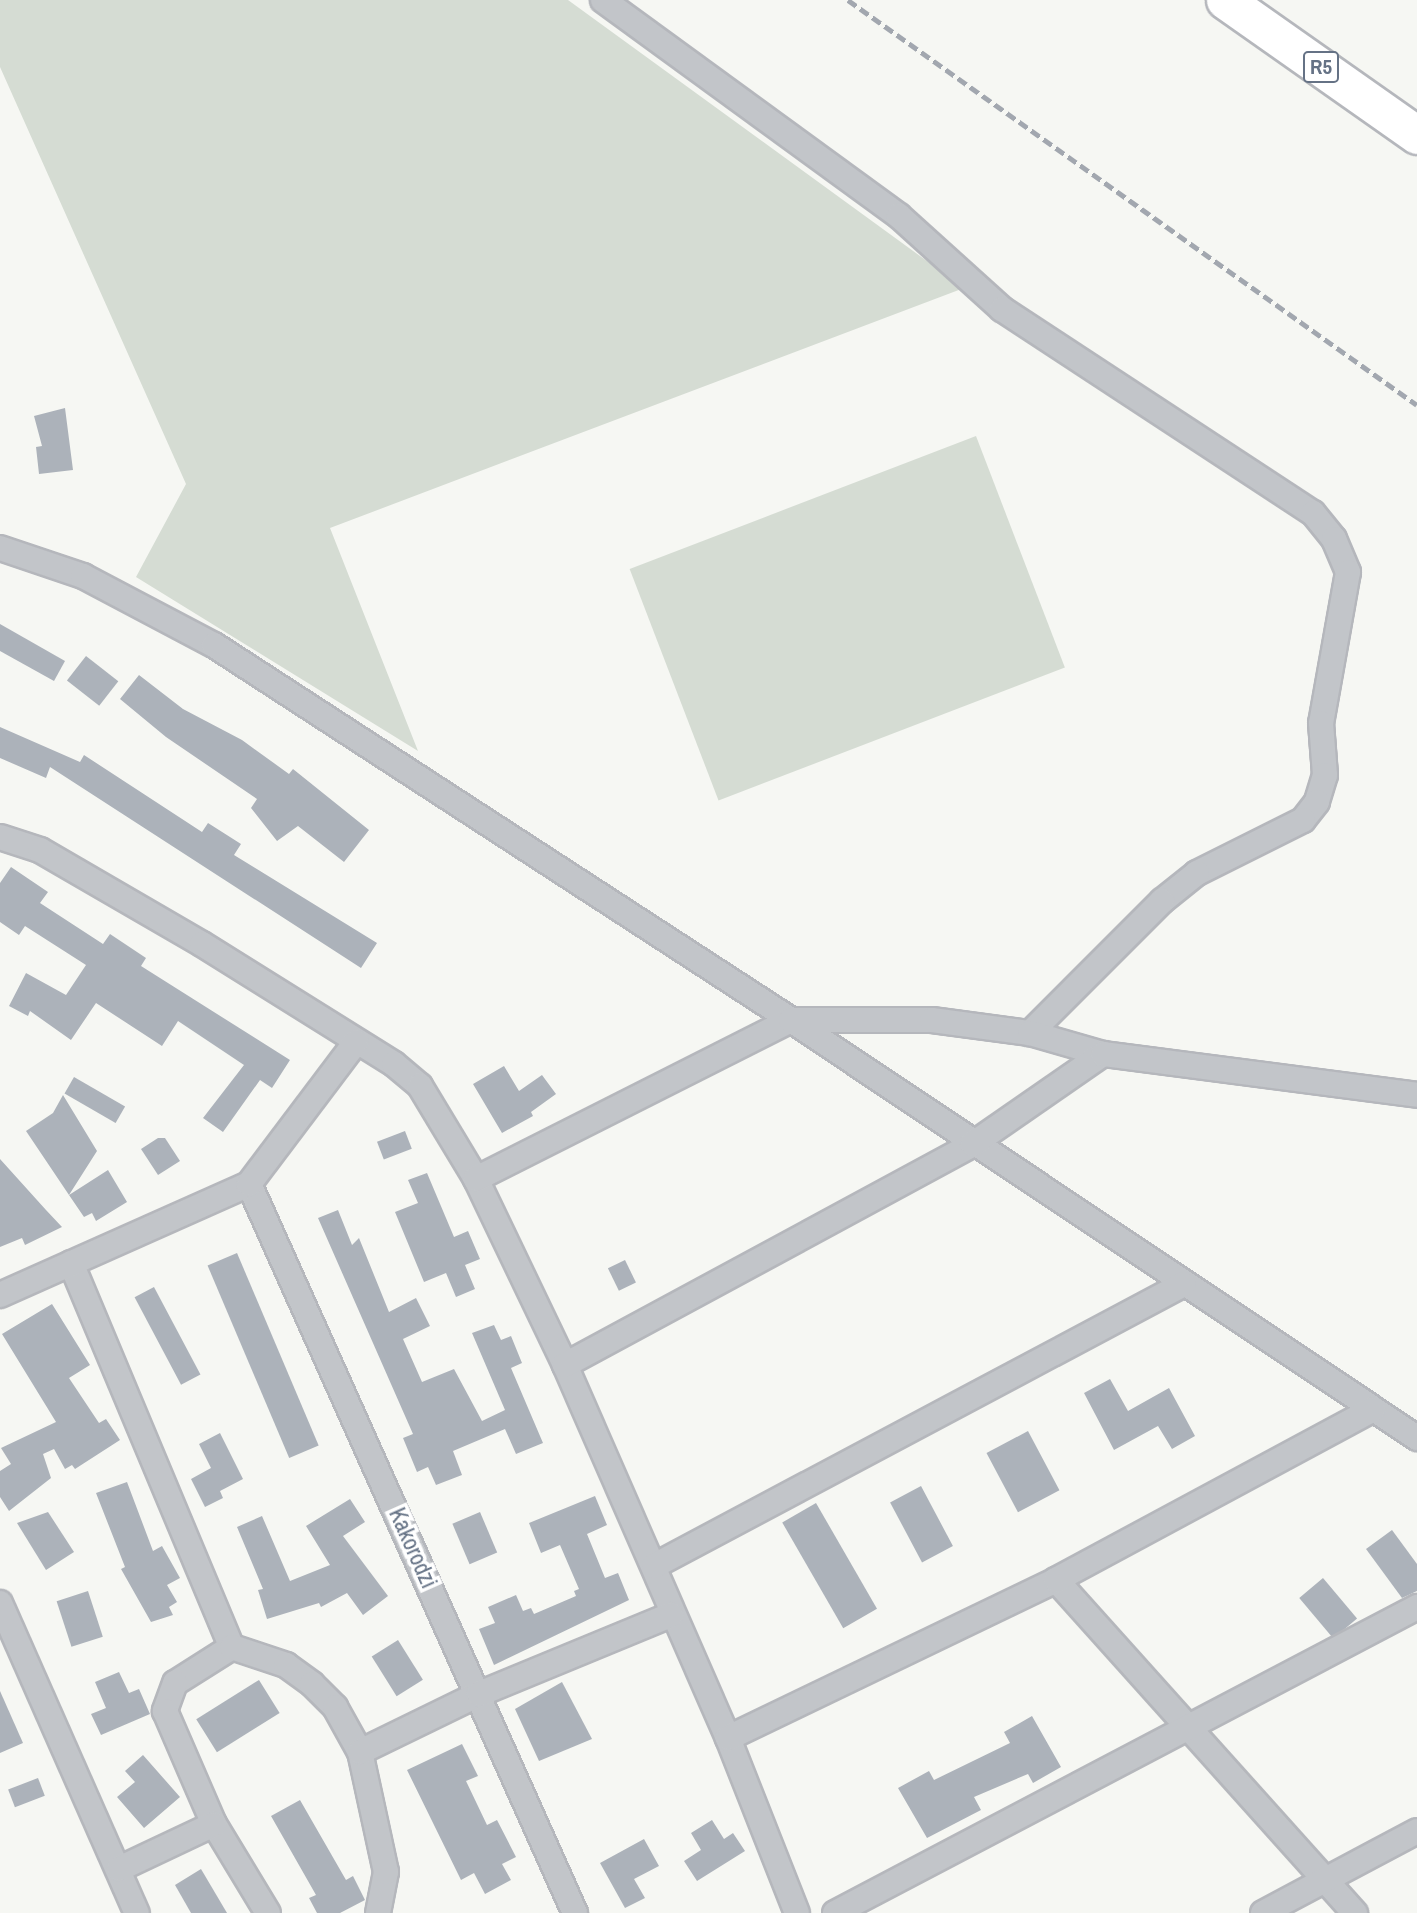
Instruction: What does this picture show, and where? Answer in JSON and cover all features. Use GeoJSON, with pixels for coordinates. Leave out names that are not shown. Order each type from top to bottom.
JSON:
{"type":"FeatureCollection","features":[{"type":"Feature","properties":{"kind":"highway","name":"R5"},"geometry":{"type":"LineString","coordinates":[[1225,0],[1417,135]]}},
{"type":"Feature","properties":{"kind":"street"},"geometry":{"type":"LineString","coordinates":[[603,0],[899,216],[1002,309],[1313,513],[1334,539],[1348,572],[1321,723],[1325,775],[1317,802],[1303,820],[1196,873],[1162,901],[1030,1033]]}},
{"type":"Feature","properties":{"kind":"street"},"geometry":{"type":"LineString","coordinates":[[0,548],[83,576],[214,645],[791,1020],[1417,1438]]}},
{"type":"Feature","properties":{"kind":"street"},"geometry":{"type":"LineString","coordinates":[[0,837],[40,850],[356,1042],[420,1086],[476,1179],[565,1365],[654,1566],[671,1615],[728,1738],[797,1913]]}},
{"type":"Feature","properties":{"kind":"street"},"geometry":{"type":"LineString","coordinates":[[476,1179],[791,1020],[932,1020],[1030,1033],[1103,1054],[1417,1095]]}},
{"type":"Feature","properties":{"kind":"street"},"geometry":{"type":"LineString","coordinates":[[0,1295],[249,1184],[356,1042]]}},
{"type":"Feature","properties":{"kind":"street"},"geometry":{"type":"LineString","coordinates":[[565,1365],[973,1144],[1103,1054]]}},
{"type":"Feature","properties":{"kind":"street","name":"Kakorodzi"},"geometry":{"type":"LineString","coordinates":[[249,1184],[575,1913]]}},
{"type":"Feature","properties":{"kind":"street"},"geometry":{"type":"LineString","coordinates":[[71,1263],[232,1647],[286,1665],[313,1684],[335,1707],[359,1752],[386,1872],[377,1913]]}},
{"type":"Feature","properties":{"kind":"street"},"geometry":{"type":"LineString","coordinates":[[654,1566],[1184,1284]]}},
{"type":"Feature","properties":{"kind":"street"},"geometry":{"type":"LineString","coordinates":[[728,1738],[1056,1580],[1373,1409]]}},
{"type":"Feature","properties":{"kind":"street"},"geometry":{"type":"LineString","coordinates":[[1056,1580],[1355,1913]]}},
{"type":"Feature","properties":{"kind":"street"},"geometry":{"type":"LineString","coordinates":[[0,1603],[138,1913]]}},
{"type":"Feature","properties":{"kind":"street"},"geometry":{"type":"LineString","coordinates":[[835,1913],[1417,1607]]}},
{"type":"Feature","properties":{"kind":"street"},"geometry":{"type":"LineString","coordinates":[[359,1752],[479,1694],[671,1615]]}},
{"type":"Feature","properties":{"kind":"street"},"geometry":{"type":"LineString","coordinates":[[232,1647],[176,1683],[165,1711],[214,1824],[268,1913]]}},
{"type":"Feature","properties":{"kind":"street"},"geometry":{"type":"LineString","coordinates":[[119,1869],[214,1824]]}},
{"type":"Feature","properties":{"kind":"street"},"geometry":{"type":"LineString","coordinates":[[1263,1913],[1326,1882],[1417,1831]]}},
{"type":"Feature","properties":{"kind":"shaded area"},"geometry":{"type":"Polygon","coordinates":[[[0,0],[568,0],[964,288],[330,528],[418,751],[136,577],[186,484],[0,67],[0,0]]]}},
{"type":"Feature","properties":{"kind":"shaded area"},"geometry":{"type":"Polygon","coordinates":[[[976,436],[1065,668],[719,800],[630,569],[976,436]]]}},
{"type":"Feature","properties":{"kind":"building"},"geometry":{"type":"Polygon","coordinates":[[[65,408],[73,470],[39,474],[36,447],[42,446],[34,416],[65,408]]]}},
{"type":"Feature","properties":{"kind":"building"},"geometry":{"type":"Polygon","coordinates":[[[0,624],[65,661],[54,681],[0,651],[0,624]]]}},
{"type":"Feature","properties":{"kind":"building"},"geometry":{"type":"Polygon","coordinates":[[[86,656],[118,681],[99,706],[67,680],[86,656]]]}},
{"type":"Feature","properties":{"kind":"building"},"geometry":{"type":"Polygon","coordinates":[[[139,675],[183,709],[242,740],[289,774],[293,769],[369,830],[344,862],[298,826],[277,841],[251,808],[257,799],[166,737],[120,699],[139,675]]]}},
{"type":"Feature","properties":{"kind":"building"},"geometry":{"type":"Polygon","coordinates":[[[0,727],[80,762],[84,755],[202,832],[208,823],[241,844],[234,855],[377,943],[361,968],[50,767],[46,778],[0,758],[0,727]]]}},
{"type":"Feature","properties":{"kind":"building"},"geometry":{"type":"Polygon","coordinates":[[[11,867],[48,892],[40,903],[103,944],[110,934],[146,958],[141,966],[290,1060],[272,1088],[260,1080],[223,1132],[203,1118],[244,1065],[178,1021],[162,1046],[96,1003],[71,1040],[30,1011],[28,1016],[9,1006],[26,973],[66,995],[86,965],[25,926],[19,935],[0,922],[0,883],[11,867]]]}},
{"type":"Feature","properties":{"kind":"building"},"geometry":{"type":"Polygon","coordinates":[[[504,1066],[519,1091],[542,1075],[556,1094],[531,1112],[533,1116],[502,1133],[473,1084],[504,1066]]]}},
{"type":"Feature","properties":{"kind":"building"},"geometry":{"type":"Polygon","coordinates":[[[74,1077],[125,1106],[116,1123],[65,1093],[74,1077]]]}},
{"type":"Feature","properties":{"kind":"building"},"geometry":{"type":"Polygon","coordinates":[[[63,1095],[97,1151],[69,1195],[26,1131],[53,1113],[63,1095]]]}},
{"type":"Feature","properties":{"kind":"building"},"geometry":{"type":"Polygon","coordinates":[[[405,1131],[412,1149],[384,1159],[377,1142],[405,1131]]]}},
{"type":"Feature","properties":{"kind":"building"},"geometry":{"type":"Polygon","coordinates":[[[158,1138],[165,1138],[180,1161],[158,1175],[141,1149],[158,1138]]]}},
{"type":"Feature","properties":{"kind":"building"},"geometry":{"type":"Polygon","coordinates":[[[0,1159],[62,1227],[25,1245],[22,1238],[0,1247],[0,1159]]]}},
{"type":"Feature","properties":{"kind":"building"},"geometry":{"type":"Polygon","coordinates":[[[108,1170],[127,1202],[96,1221],[92,1213],[84,1217],[69,1195],[108,1170]]]}},
{"type":"Feature","properties":{"kind":"building"},"geometry":{"type":"Polygon","coordinates":[[[427,1173],[454,1237],[468,1231],[480,1259],[465,1265],[475,1289],[456,1297],[446,1273],[424,1282],[395,1212],[418,1203],[408,1180],[427,1173]]]}},
{"type":"Feature","properties":{"kind":"building"},"geometry":{"type":"Polygon","coordinates":[[[338,1210],[352,1245],[359,1238],[389,1312],[416,1298],[430,1326],[403,1339],[422,1382],[454,1369],[482,1421],[505,1410],[472,1333],[494,1325],[501,1340],[511,1336],[522,1363],[511,1368],[543,1443],[516,1454],[505,1429],[453,1451],[462,1475],[436,1485],[428,1467],[417,1472],[403,1438],[413,1434],[318,1218],[338,1210]]]}},
{"type":"Feature","properties":{"kind":"building"},"geometry":{"type":"Polygon","coordinates":[[[237,1253],[319,1445],[289,1458],[208,1266],[237,1253]]]}},
{"type":"Feature","properties":{"kind":"building"},"geometry":{"type":"Polygon","coordinates":[[[625,1260],[636,1282],[619,1291],[608,1268],[625,1260]]]}},
{"type":"Feature","properties":{"kind":"building"},"geometry":{"type":"Polygon","coordinates":[[[154,1287],[200,1374],[181,1385],[135,1297],[154,1287]]]}},
{"type":"Feature","properties":{"kind":"building"},"geometry":{"type":"Polygon","coordinates":[[[52,1304],[90,1365],[69,1378],[99,1423],[106,1419],[120,1440],[75,1469],[72,1465],[65,1469],[54,1449],[43,1454],[51,1478],[9,1511],[0,1497],[0,1471],[11,1464],[1,1448],[56,1422],[2,1334],[52,1304]]]}},
{"type":"Feature","properties":{"kind":"building"},"geometry":{"type":"Polygon","coordinates":[[[1110,1379],[1128,1411],[1169,1388],[1195,1436],[1172,1449],[1158,1426],[1114,1450],[1084,1393],[1110,1379]]]}},
{"type":"Feature","properties":{"kind":"building"},"geometry":{"type":"Polygon","coordinates":[[[1028,1431],[1059,1490],[1018,1512],[987,1453],[1028,1431]]]}},
{"type":"Feature","properties":{"kind":"building"},"geometry":{"type":"Polygon","coordinates":[[[220,1433],[243,1479],[220,1491],[223,1498],[205,1507],[191,1479],[211,1468],[199,1444],[220,1433]]]}},
{"type":"Feature","properties":{"kind":"building"},"geometry":{"type":"Polygon","coordinates":[[[127,1482],[153,1551],[162,1546],[180,1578],[167,1585],[177,1602],[169,1607],[173,1615],[151,1622],[121,1569],[125,1567],[96,1493],[127,1482]]]}},
{"type":"Feature","properties":{"kind":"building"},"geometry":{"type":"Polygon","coordinates":[[[921,1486],[953,1546],[922,1562],[890,1502],[921,1486]]]}},
{"type":"Feature","properties":{"kind":"building"},"geometry":{"type":"Polygon","coordinates":[[[595,1496],[607,1525],[587,1534],[605,1578],[618,1573],[629,1600],[494,1665],[479,1629],[495,1623],[488,1607],[516,1595],[523,1611],[531,1608],[534,1614],[576,1596],[574,1591],[579,1589],[560,1545],[541,1553],[529,1523],[595,1496]]]}},
{"type":"Feature","properties":{"kind":"building"},"geometry":{"type":"Polygon","coordinates":[[[350,1499],[365,1522],[343,1536],[388,1596],[363,1615],[347,1593],[321,1607],[319,1603],[267,1619],[258,1590],[263,1589],[237,1527],[262,1516],[290,1581],[330,1565],[306,1526],[350,1499]]]}},
{"type":"Feature","properties":{"kind":"building"},"geometry":{"type":"Polygon","coordinates":[[[816,1503],[877,1609],[843,1628],[782,1522],[816,1503]]]}},
{"type":"Feature","properties":{"kind":"building"},"geometry":{"type":"Polygon","coordinates":[[[48,1512],[74,1552],[46,1570],[17,1523],[48,1512]]]}},
{"type":"Feature","properties":{"kind":"building"},"geometry":{"type":"Polygon","coordinates":[[[480,1512],[497,1553],[470,1564],[452,1524],[480,1512]]]}},
{"type":"Feature","properties":{"kind":"building"},"geometry":{"type":"Polygon","coordinates":[[[1392,1530],[1417,1564],[1417,1591],[1402,1598],[1366,1549],[1392,1530]]]}},
{"type":"Feature","properties":{"kind":"building"},"geometry":{"type":"Polygon","coordinates":[[[1323,1578],[1357,1619],[1333,1639],[1299,1598],[1323,1578]]]}},
{"type":"Feature","properties":{"kind":"building"},"geometry":{"type":"Polygon","coordinates":[[[88,1591],[103,1637],[71,1647],[57,1601],[88,1591]]]}},
{"type":"Feature","properties":{"kind":"building"},"geometry":{"type":"Polygon","coordinates":[[[398,1640],[423,1680],[397,1696],[372,1656],[398,1640]]]}},
{"type":"Feature","properties":{"kind":"building"},"geometry":{"type":"Polygon","coordinates":[[[119,1672],[129,1693],[139,1689],[150,1714],[101,1735],[91,1714],[106,1708],[95,1682],[119,1672]]]}},
{"type":"Feature","properties":{"kind":"building"},"geometry":{"type":"Polygon","coordinates":[[[259,1680],[280,1713],[217,1752],[196,1719],[259,1680]]]}},
{"type":"Feature","properties":{"kind":"building"},"geometry":{"type":"Polygon","coordinates":[[[562,1682],[592,1739],[539,1761],[515,1709],[562,1682]]]}},
{"type":"Feature","properties":{"kind":"building"},"geometry":{"type":"Polygon","coordinates":[[[0,1691],[23,1743],[0,1753],[0,1691]]]}},
{"type":"Feature","properties":{"kind":"building"},"geometry":{"type":"Polygon","coordinates":[[[1032,1716],[1061,1767],[1033,1783],[1028,1774],[974,1797],[981,1810],[927,1838],[898,1788],[929,1771],[934,1780],[1010,1743],[1004,1732],[1032,1716]]]}},
{"type":"Feature","properties":{"kind":"building"},"geometry":{"type":"Polygon","coordinates":[[[462,1744],[478,1776],[466,1781],[487,1825],[497,1820],[516,1857],[502,1864],[511,1880],[485,1894],[474,1873],[461,1880],[407,1770],[462,1744]]]}},
{"type":"Feature","properties":{"kind":"building"},"geometry":{"type":"Polygon","coordinates":[[[143,1755],[180,1797],[144,1828],[117,1797],[135,1782],[125,1771],[143,1755]]]}},
{"type":"Feature","properties":{"kind":"building"},"geometry":{"type":"Polygon","coordinates":[[[38,1778],[45,1796],[15,1807],[8,1789],[38,1778]]]}},
{"type":"Feature","properties":{"kind":"building"},"geometry":{"type":"Polygon","coordinates":[[[300,1800],[346,1880],[353,1876],[365,1900],[340,1913],[317,1913],[309,1898],[316,1895],[271,1816],[300,1800]]]}},
{"type":"Feature","properties":{"kind":"building"},"geometry":{"type":"Polygon","coordinates":[[[712,1820],[724,1839],[733,1833],[745,1851],[697,1881],[684,1861],[701,1850],[691,1833],[712,1820]]]}},
{"type":"Feature","properties":{"kind":"building"},"geometry":{"type":"Polygon","coordinates":[[[644,1839],[659,1866],[634,1879],[645,1898],[625,1908],[600,1863],[644,1839]]]}},
{"type":"Feature","properties":{"kind":"building"},"geometry":{"type":"Polygon","coordinates":[[[201,1869],[227,1913],[191,1913],[175,1885],[201,1869]]]}},
{"type":"Feature","properties":{"kind":"railway"},"geometry":{"type":"LineString","coordinates":[[848,0],[1417,405]]}}]}
